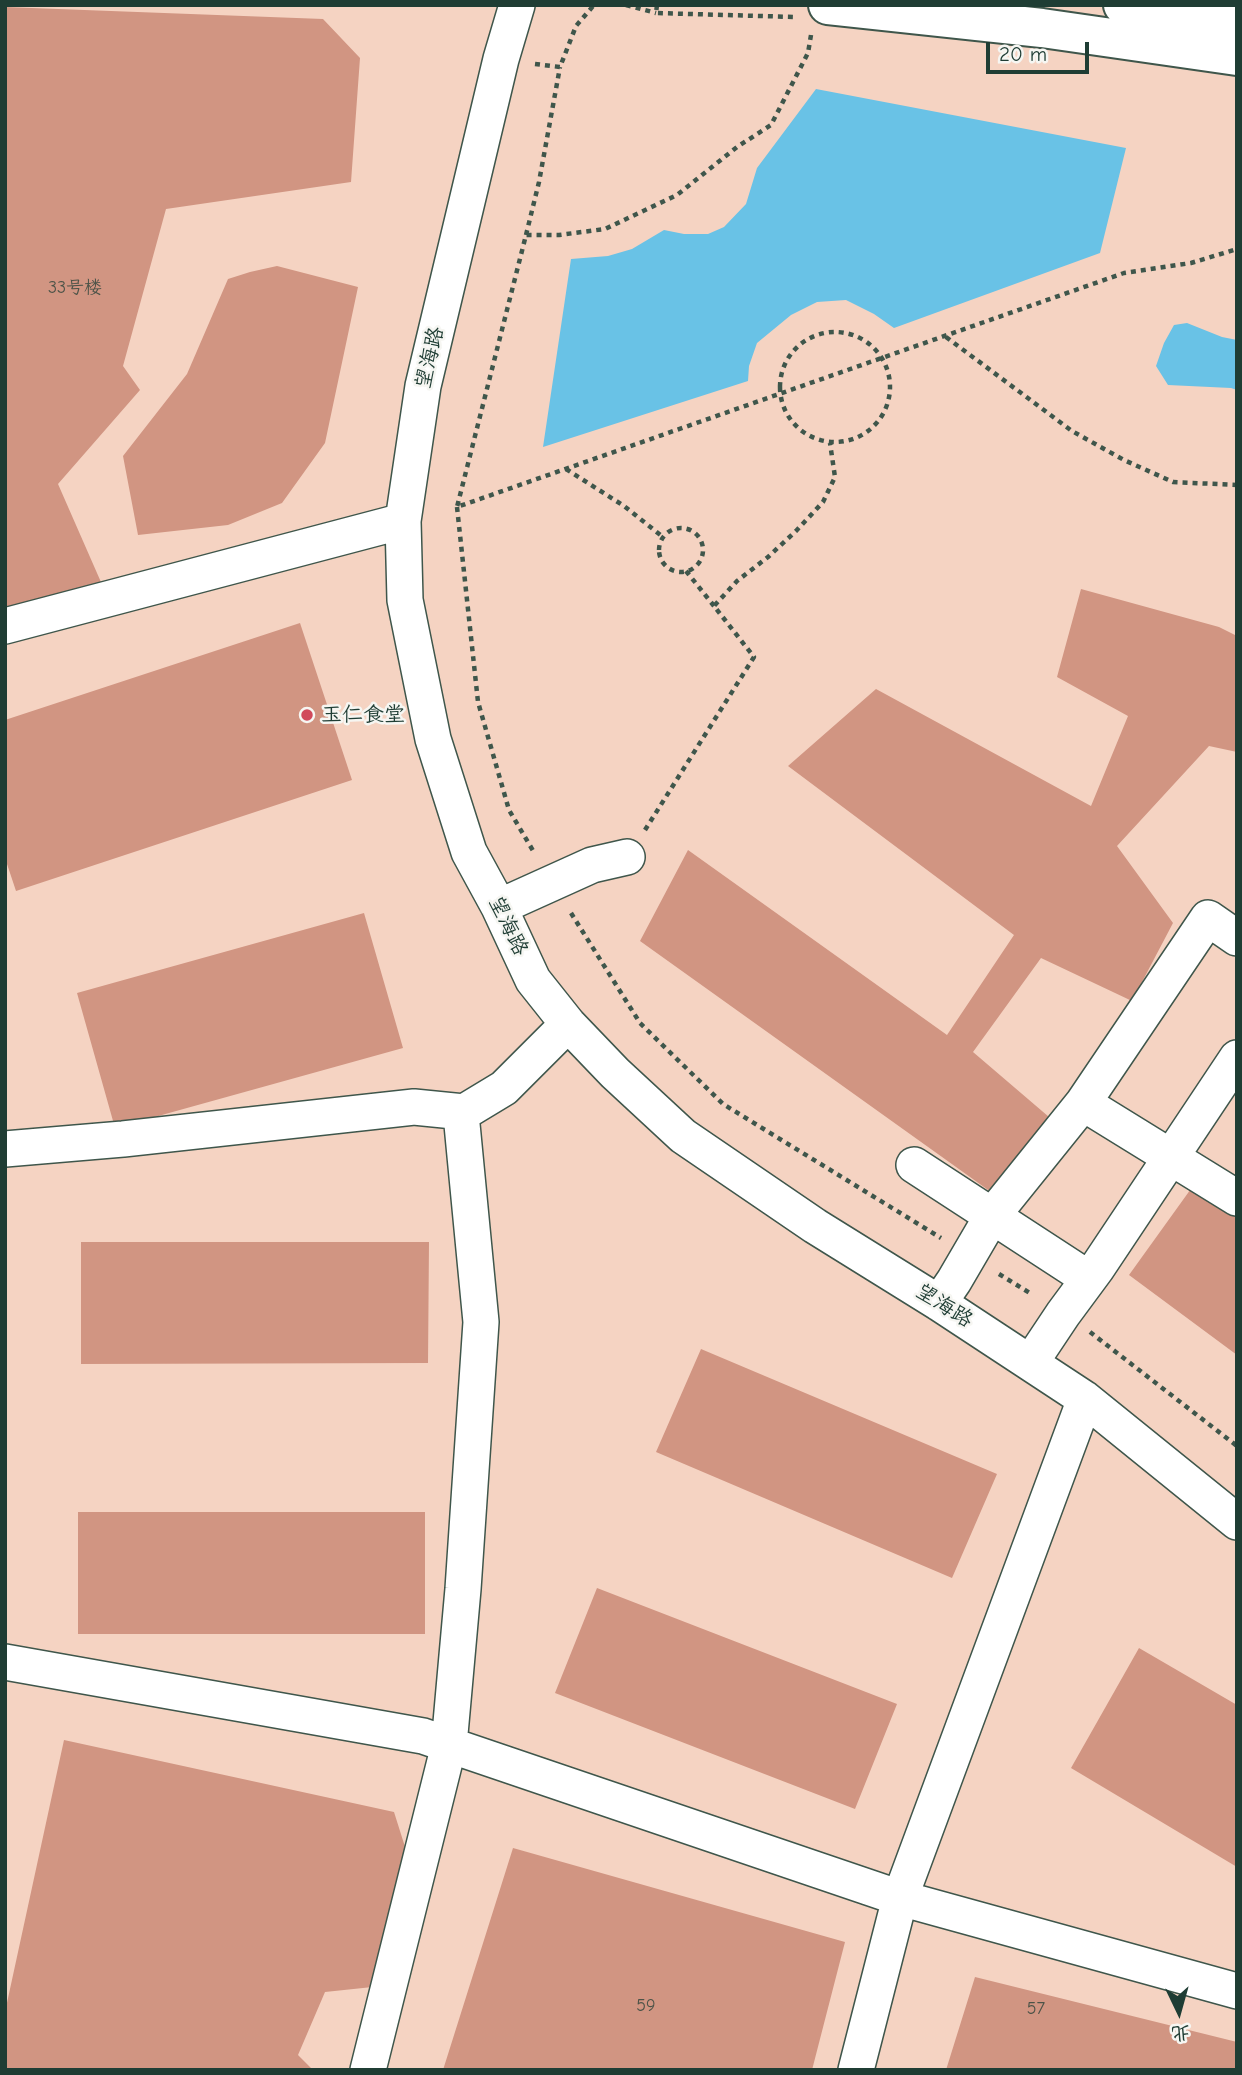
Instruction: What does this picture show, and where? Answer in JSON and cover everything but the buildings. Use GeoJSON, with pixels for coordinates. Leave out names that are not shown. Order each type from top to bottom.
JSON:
{"type":"FeatureCollection","features":[{"type":"Feature","properties":{"kind":"street","name":"望海路"},"geometry":{"type":"LineString","coordinates":[[517,5],[501,59],[423,386],[403,521],[405,600],[433,739],[469,852],[499,907],[533,980],[568,1024],[615,1073],[683,1136],[815,1226],[1085,1399],[1237,1522]]}},
{"type":"Feature","properties":{"kind":"street"},"geometry":{"type":"LineString","coordinates":[[1123,5],[1237,21]]}},
{"type":"Feature","properties":{"kind":"street"},"geometry":{"type":"LineString","coordinates":[[814,18],[1042,28],[1237,56]]}},
{"type":"Feature","properties":{"kind":"street"},"geometry":{"type":"LineString","coordinates":[[5,626],[403,521]]}},
{"type":"Feature","properties":{"kind":"street"},"geometry":{"type":"LineString","coordinates":[[499,907],[592,865],[627,857]]}},
{"type":"Feature","properties":{"kind":"street"},"geometry":{"type":"LineString","coordinates":[[939,1303],[992,1216],[1083,1103],[1208,918],[1237,937]]}},
{"type":"Feature","properties":{"kind":"street"},"geometry":{"type":"LineString","coordinates":[[368,2070],[449,1745],[464,1575],[481,1322],[461,1114],[504,1088],[568,1024]]}},
{"type":"Feature","properties":{"kind":"street"},"geometry":{"type":"LineString","coordinates":[[1031,1362],[1171,1157],[1231,1079]]}},
{"type":"Feature","properties":{"kind":"street"},"geometry":{"type":"LineString","coordinates":[[1083,1103],[1237,1198]]}},
{"type":"Feature","properties":{"kind":"street"},"geometry":{"type":"LineString","coordinates":[[5,1149],[124,1139],[414,1107],[464,1112]]}},
{"type":"Feature","properties":{"kind":"street"},"geometry":{"type":"LineString","coordinates":[[914,1165],[1089,1279]]}},
{"type":"Feature","properties":{"kind":"street"},"geometry":{"type":"LineString","coordinates":[[856,2070],[900,1899],[1085,1399]]}},
{"type":"Feature","properties":{"kind":"street"},"geometry":{"type":"LineString","coordinates":[[5,1662],[423,1736],[900,1899],[1237,1991]]}},
{"type":"Feature","properties":{"kind":"path"},"geometry":{"type":"LineString","coordinates":[[594,5],[576,26],[560,67],[539,182],[457,507],[478,702],[509,810],[640,1023],[723,1104],[1083,1326],[1237,1446]]}},
{"type":"Feature","properties":{"kind":"path"},"geometry":{"type":"LineString","coordinates":[[526,235],[559,235],[605,229],[677,195],[737,147],[771,125],[808,53],[814,18],[656,12],[626,5]]}},
{"type":"Feature","properties":{"kind":"path"},"geometry":{"type":"LineString","coordinates":[[656,12],[657,5]]}},
{"type":"Feature","properties":{"kind":"path"},"geometry":{"type":"LineString","coordinates":[[501,59],[560,67]]}},
{"type":"Feature","properties":{"kind":"path"},"geometry":{"type":"LineString","coordinates":[[457,507],[1124,274],[1191,263],[1237,248]]}},
{"type":"Feature","properties":{"kind":"path"},"geometry":{"type":"LineString","coordinates":[[839,331],[864,339],[883,357],[890,375],[891,391],[883,416],[865,434],[847,442],[830,443],[808,436],[792,424],[779,394],[779,377],[789,354],[811,336],[839,331]]}},
{"type":"Feature","properties":{"kind":"path"},"geometry":{"type":"LineString","coordinates":[[945,336],[1072,431],[1124,460],[1173,482],[1237,485]]}},
{"type":"Feature","properties":{"kind":"path"},"geometry":{"type":"LineString","coordinates":[[714,606],[737,581],[796,531],[823,502],[835,477],[830,443]]}},
{"type":"Feature","properties":{"kind":"path"},"geometry":{"type":"LineString","coordinates":[[566,469],[624,506],[663,537]]}},
{"type":"Feature","properties":{"kind":"path"},"geometry":{"type":"LineString","coordinates":[[681,528],[693,531],[702,542],[703,554],[695,567],[686,571],[678,572],[664,565],[659,551],[663,537],[668,532],[681,528]]}},
{"type":"Feature","properties":{"kind":"path"},"geometry":{"type":"LineString","coordinates":[[627,857],[754,657],[686,571]]}},
{"type":"Feature","properties":{"kind":"shaded area"},"geometry":{"type":"Polygon","coordinates":[[[5,5],[1237,5],[1237,2070],[5,2070],[5,5]]]}},
{"type":"Feature","properties":{"kind":"water"},"geometry":{"type":"Polygon","coordinates":[[[816,89],[1126,148],[1100,253],[894,328],[846,300],[817,302],[791,315],[757,343],[749,366],[748,381],[543,447],[571,259],[608,256],[632,249],[664,230],[684,234],[708,234],[724,227],[746,204],[757,168],[816,89]]]}},
{"type":"Feature","properties":{"kind":"water"},"geometry":{"type":"Polygon","coordinates":[[[1187,323],[1237,340],[1237,390],[1168,385],[1156,366],[1174,325],[1187,323]]]}},
{"type":"Feature","properties":{"kind":"place","name":"玉仁食堂"},"geometry":{"type":"Point","coordinates":[307,715]}}]}
